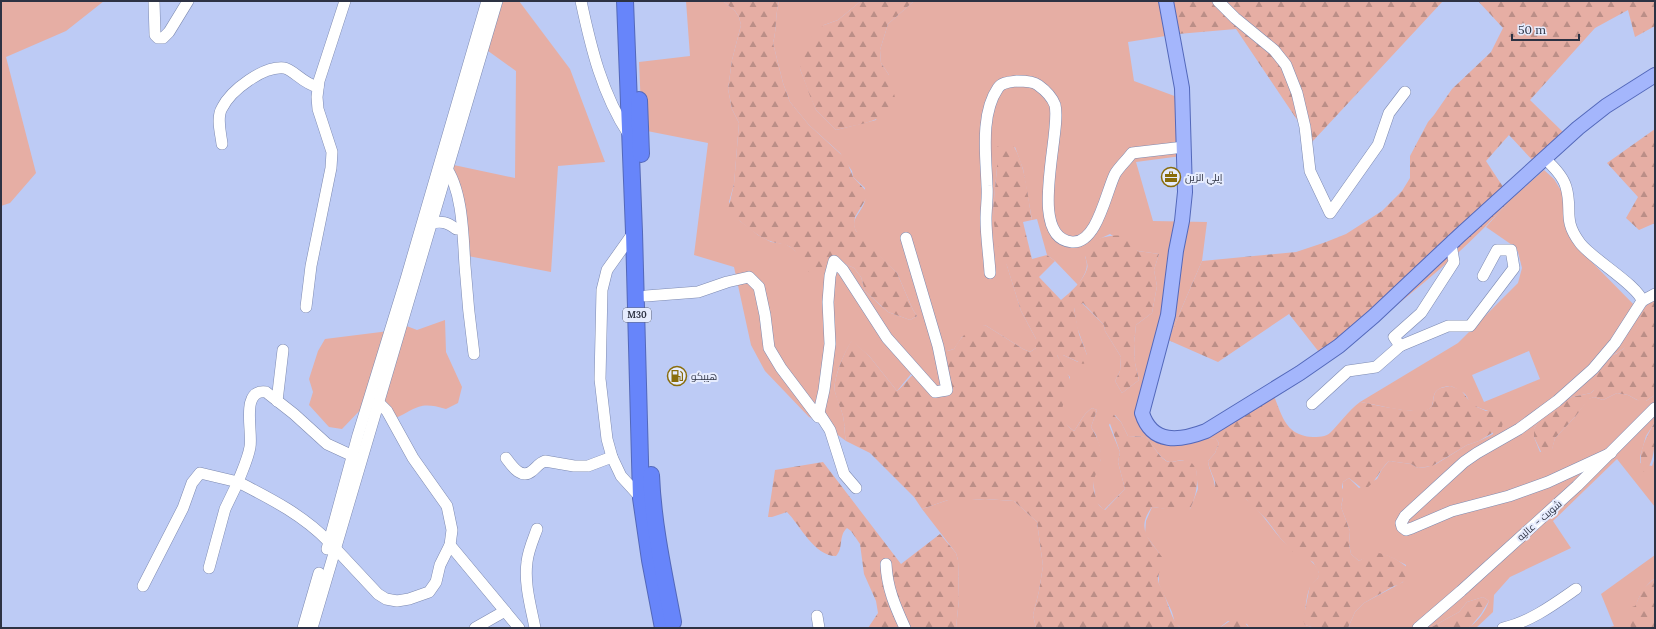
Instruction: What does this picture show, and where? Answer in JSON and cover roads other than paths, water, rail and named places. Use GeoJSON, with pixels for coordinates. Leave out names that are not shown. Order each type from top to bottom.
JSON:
{"type":"FeatureCollection","features":[{"type":"Feature","properties":{"kind":"highway","name":"M30"},"geometry":{"type":"LineString","coordinates":[[625,1],[634,232],[652,496],[658,541],[674,628]]}},
{"type":"Feature","properties":{"kind":"highway","name":"M30"},"geometry":{"type":"LineString","coordinates":[[634,1],[646,296],[643,354],[641,498],[650,560],[663,628]]}},
{"type":"Feature","properties":{"kind":"main road"},"geometry":{"type":"LineString","coordinates":[[1166,1],[1182,88],[1185,192],[1168,315],[1142,413],[1144,421],[1150,429],[1171,440],[1190,437],[1206,431],[1300,373],[1339,346],[1374,316],[1544,158],[1606,106],[1655,75]]}},
{"type":"Feature","properties":{"kind":"street"},"geometry":{"type":"LineString","coordinates":[[154,1],[155,35],[158,38],[163,38],[169,32],[188,1]]}},
{"type":"Feature","properties":{"kind":"street"},"geometry":{"type":"LineString","coordinates":[[306,307],[311,266],[331,168],[332,152],[318,109],[318,87],[345,1]]}},
{"type":"Feature","properties":{"kind":"street"},"geometry":{"type":"LineString","coordinates":[[312,628],[352,456],[363,436],[378,402],[432,224],[443,168],[487,1]]}},
{"type":"Feature","properties":{"kind":"street"},"geometry":{"type":"LineString","coordinates":[[303,628],[332,545],[406,279],[497,1]]}},
{"type":"Feature","properties":{"kind":"street"},"geometry":{"type":"LineString","coordinates":[[581,1],[596,62],[606,92],[630,136]]}},
{"type":"Feature","properties":{"kind":"street"},"geometry":{"type":"LineString","coordinates":[[1218,1],[1235,18],[1274,50],[1286,65],[1296,93],[1305,127],[1310,171],[1330,213],[1378,145],[1389,113],[1405,92]]}},
{"type":"Feature","properties":{"kind":"street"},"geometry":{"type":"LineString","coordinates":[[222,144],[220,123],[221,109],[235,91],[261,73],[272,69],[285,68],[310,85],[318,87]]}},
{"type":"Feature","properties":{"kind":"street"},"geometry":{"type":"LineString","coordinates":[[990,273],[986,220],[987,186],[985,146],[989,112],[999,86],[1006,82],[1024,81],[1036,83],[1051,98],[1055,106],[1055,129],[1048,182],[1050,218],[1053,228],[1059,236],[1071,242],[1082,241],[1092,231],[1098,220],[1115,173],[1132,153],[1184,147]]}},
{"type":"Feature","properties":{"kind":"street"},"geometry":{"type":"LineString","coordinates":[[1544,158],[1561,177],[1566,186],[1569,225],[1576,238],[1590,254],[1636,290],[1641,296],[1642,301]]}},
{"type":"Feature","properties":{"kind":"street"},"geometry":{"type":"LineString","coordinates":[[443,168],[454,212],[458,247],[464,265]]}},
{"type":"Feature","properties":{"kind":"street"},"geometry":{"type":"LineString","coordinates":[[443,168],[454,182],[460,211],[464,265],[474,354]]}},
{"type":"Feature","properties":{"kind":"street"},"geometry":{"type":"LineString","coordinates":[[432,224],[442,221],[450,224],[456,229]]}},
{"type":"Feature","properties":{"kind":"street"},"geometry":{"type":"LineString","coordinates":[[634,232],[607,270],[602,290],[600,379],[608,439],[612,457],[621,476],[641,498]]}},
{"type":"Feature","properties":{"kind":"street"},"geometry":{"type":"LineString","coordinates":[[856,488],[844,474],[830,430],[819,413],[824,390],[830,344],[828,302],[830,276],[834,261],[843,270],[887,338],[936,392],[947,390],[938,346],[906,238]]}},
{"type":"Feature","properties":{"kind":"street"},"geometry":{"type":"LineString","coordinates":[[1400,346],[1394,337],[1421,313],[1454,262],[1451,244]]}},
{"type":"Feature","properties":{"kind":"street"},"geometry":{"type":"LineString","coordinates":[[1312,404],[1348,371],[1376,367],[1400,346],[1448,326],[1470,326],[1514,268],[1511,250],[1497,250],[1483,276]]}},
{"type":"Feature","properties":{"kind":"street"},"geometry":{"type":"LineString","coordinates":[[646,296],[698,292],[727,282],[749,277],[759,287],[765,315],[769,348],[781,368],[818,416],[819,413]]}},
{"type":"Feature","properties":{"kind":"street"},"geometry":{"type":"LineString","coordinates":[[1611,453],[1536,487],[1452,511],[1406,530],[1402,527],[1401,523],[1406,516],[1464,462],[1519,429],[1537,416],[1593,369],[1615,343],[1642,301],[1655,294]]}},
{"type":"Feature","properties":{"kind":"street"},"geometry":{"type":"LineString","coordinates":[[277,401],[283,350]]}},
{"type":"Feature","properties":{"kind":"street"},"geometry":{"type":"LineString","coordinates":[[209,568],[225,509],[238,482],[250,449],[251,432],[249,411],[250,402],[255,393],[266,392],[327,444],[352,456]]}},
{"type":"Feature","properties":{"kind":"street"},"geometry":{"type":"LineString","coordinates":[[143,586],[183,508],[192,482],[200,473],[238,482],[288,508],[317,529],[378,594],[386,599],[397,601],[409,599],[429,592],[436,582],[440,564],[450,545],[452,530],[447,506],[413,458],[387,411],[378,402]]}},
{"type":"Feature","properties":{"kind":"street","name":"شويت - عاليه"},"geometry":{"type":"LineString","coordinates":[[1418,628],[1572,491],[1655,408]]}},
{"type":"Feature","properties":{"kind":"street"},"geometry":{"type":"LineString","coordinates":[[506,458],[517,472],[524,474],[531,472],[544,460],[574,466],[588,466],[612,457]]}},
{"type":"Feature","properties":{"kind":"street"},"geometry":{"type":"LineString","coordinates":[[535,628],[526,574],[529,553],[537,529]]}},
{"type":"Feature","properties":{"kind":"street"},"geometry":{"type":"LineString","coordinates":[[450,545],[519,628]]}},
{"type":"Feature","properties":{"kind":"street"},"geometry":{"type":"LineString","coordinates":[[886,564],[887,580],[896,608],[906,628]]}},
{"type":"Feature","properties":{"kind":"street"},"geometry":{"type":"LineString","coordinates":[[1503,628],[1515,625],[1547,609],[1576,589]]}},
{"type":"Feature","properties":{"kind":"street"},"geometry":{"type":"LineString","coordinates":[[475,628],[504,611]]}},
{"type":"Feature","properties":{"kind":"street"},"geometry":{"type":"LineString","coordinates":[[817,616],[819,628]]}},
{"type":"Feature","properties":{"kind":"place","name":"إيلي الزين"},"geometry":{"type":"Point","coordinates":[1171,177]}},
{"type":"Feature","properties":{"kind":"place","name":"هيبكو"},"geometry":{"type":"Point","coordinates":[677,376]}}]}
